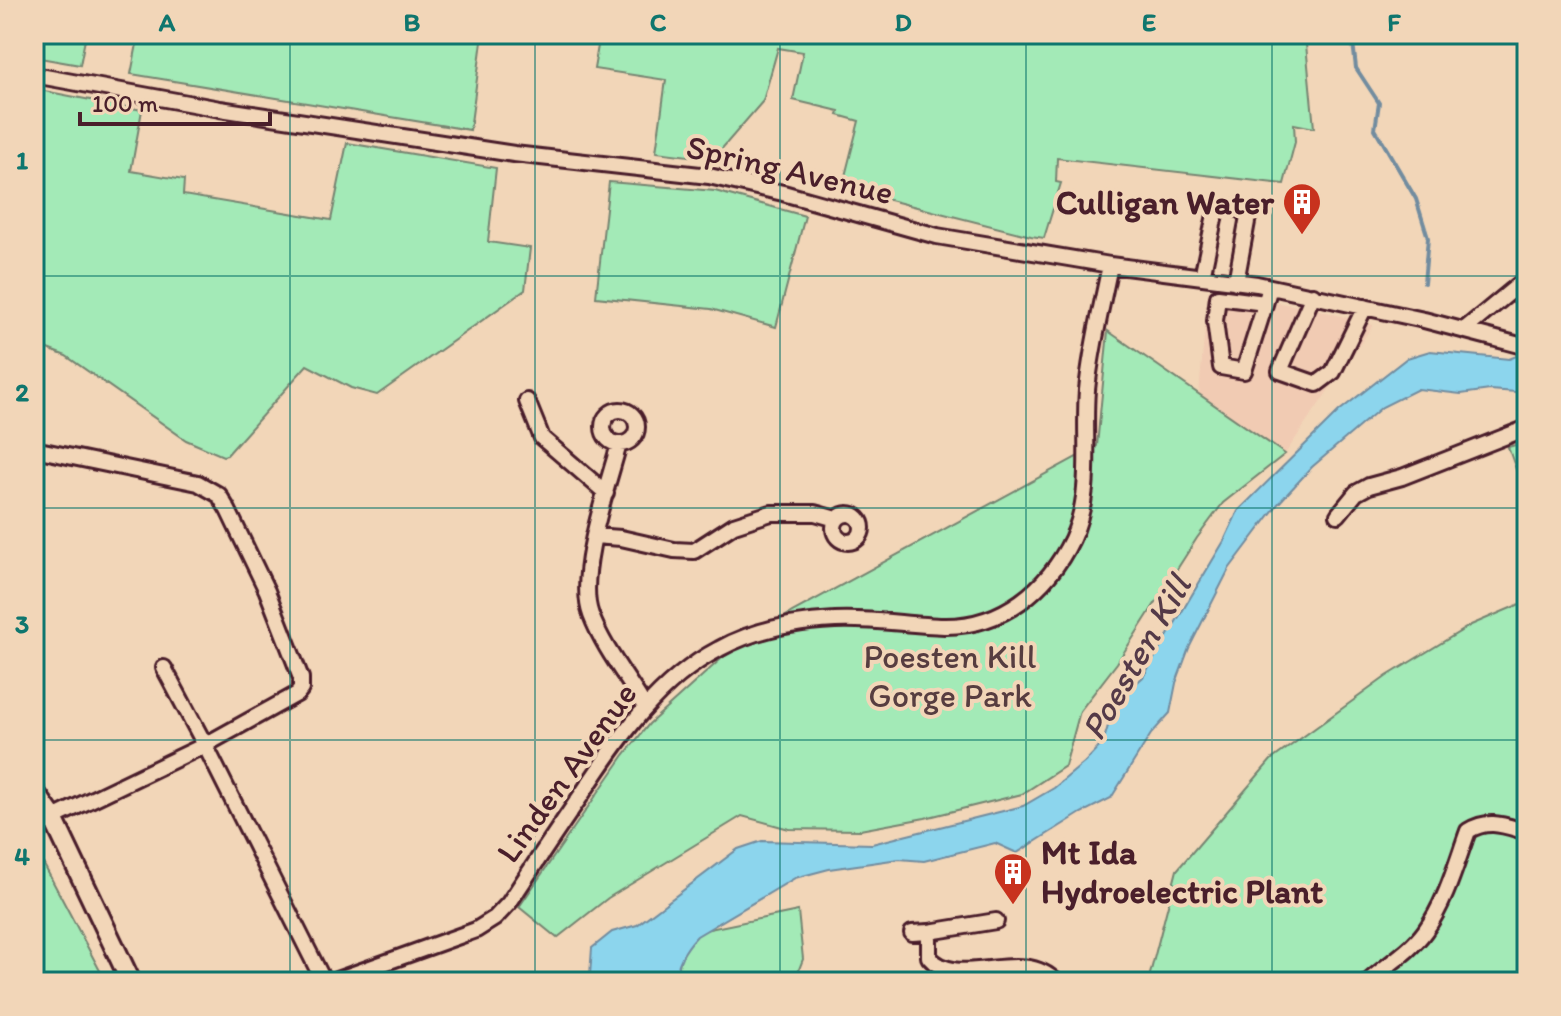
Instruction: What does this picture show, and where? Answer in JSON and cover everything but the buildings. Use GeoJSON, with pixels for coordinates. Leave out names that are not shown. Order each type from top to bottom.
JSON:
{"type":"FeatureCollection","features":[{"type":"Feature","properties":{"kind":"main road"},"geometry":{"type":"LineString","coordinates":[[34,791],[53,818],[131,982]]}},
{"type":"Feature","properties":{"kind":"street","name":"Spring Avenue"},"geometry":{"type":"LineString","coordinates":[[34,75],[220,109],[514,154],[709,176],[937,236],[1313,295],[1527,347]]}},
{"type":"Feature","properties":{"kind":"street"},"geometry":{"type":"LineString","coordinates":[[1202,277],[1217,205],[1249,211],[1236,282]]}},
{"type":"Feature","properties":{"kind":"street","name":"Linden Avenue"},"geometry":{"type":"LineString","coordinates":[[331,982],[476,930],[495,918],[509,903],[615,745],[645,707],[684,670],[717,649],[744,637],[837,620],[948,626],[969,624],[988,620],[1028,598],[1046,580],[1070,542],[1083,509],[1087,391],[1110,265]]}},
{"type":"Feature","properties":{"kind":"street"},"geometry":{"type":"LineString","coordinates":[[1464,330],[1527,278]]}},
{"type":"Feature","properties":{"kind":"street"},"geometry":{"type":"LineString","coordinates":[[1220,279],[1215,321],[1221,367],[1244,371],[1270,287]]}},
{"type":"Feature","properties":{"kind":"street"},"geometry":{"type":"LineString","coordinates":[[1313,295],[1280,371],[1317,384],[1333,372],[1365,307]]}},
{"type":"Feature","properties":{"kind":"street"},"geometry":{"type":"LineString","coordinates":[[1218,297],[1265,303]]}},
{"type":"Feature","properties":{"kind":"street"},"geometry":{"type":"LineString","coordinates":[[527,401],[542,438],[606,493]]}},
{"type":"Feature","properties":{"kind":"street"},"geometry":{"type":"LineString","coordinates":[[1338,515],[1356,493],[1527,428]]}},
{"type":"Feature","properties":{"kind":"street"},"geometry":{"type":"LineString","coordinates":[[619,444],[594,536],[587,581],[590,613],[645,707]]}},
{"type":"Feature","properties":{"kind":"street"},"geometry":{"type":"LineString","coordinates":[[34,449],[198,483],[219,495],[267,591],[295,658],[301,684],[297,694],[205,745],[53,818]]}},
{"type":"Feature","properties":{"kind":"street"},"geometry":{"type":"LineString","coordinates":[[594,536],[694,551],[734,525],[771,513],[815,513],[836,519]]}},
{"type":"Feature","properties":{"kind":"street"},"geometry":{"type":"LineString","coordinates":[[164,668],[324,982]]}},
{"type":"Feature","properties":{"kind":"street"},"geometry":{"type":"LineString","coordinates":[[1368,982],[1410,948],[1425,931],[1440,903],[1468,831],[1479,824],[1493,822],[1527,832]]}},
{"type":"Feature","properties":{"kind":"street"},"geometry":{"type":"LineString","coordinates":[[912,933],[996,921]]}},
{"type":"Feature","properties":{"kind":"street"},"geometry":{"type":"LineString","coordinates":[[929,932],[929,957],[936,966],[953,970],[1030,966],[1056,982]]}},
{"type":"Feature","properties":{"kind":"shaded area"},"geometry":{"type":"Polygon","coordinates":[[[1208,291],[1315,309],[1373,325],[1285,454],[1199,394],[1208,291]]]}},
{"type":"Feature","properties":{"kind":"green space"},"geometry":{"type":"Polygon","coordinates":[[[34,34],[86,34],[80,65],[34,57],[34,34]]]}},
{"type":"Feature","properties":{"kind":"green space"},"geometry":{"type":"Polygon","coordinates":[[[139,34],[483,34],[470,130],[131,74],[139,34]]]}},
{"type":"Feature","properties":{"kind":"green space"},"geometry":{"type":"Polygon","coordinates":[[[600,34],[1305,34],[1314,128],[1294,124],[1295,142],[1284,184],[1057,158],[1056,182],[1061,183],[1044,238],[842,188],[859,121],[838,115],[839,111],[793,100],[803,52],[778,48],[763,101],[713,159],[656,152],[666,80],[594,69],[600,34]]]}},
{"type":"Feature","properties":{"kind":"green space"},"geometry":{"type":"Polygon","coordinates":[[[34,89],[142,110],[131,171],[184,180],[183,195],[331,220],[347,143],[496,168],[488,242],[530,248],[525,290],[377,395],[351,388],[307,365],[223,456],[186,440],[66,356],[34,344],[34,89]]]}},
{"type":"Feature","properties":{"kind":"green space"},"geometry":{"type":"Polygon","coordinates":[[[609,182],[715,191],[805,216],[776,327],[711,309],[596,297],[609,182]]]}},
{"type":"Feature","properties":{"kind":"green space","name":"Poesten Kill Gorge Park"},"geometry":{"type":"Polygon","coordinates":[[[1108,331],[1285,454],[1223,503],[1197,538],[1117,663],[1080,711],[1065,766],[1022,794],[860,830],[789,829],[742,816],[608,898],[557,938],[519,907],[624,755],[649,724],[722,658],[792,612],[1097,446],[1108,331]]]}},
{"type":"Feature","properties":{"kind":"green space"},"geometry":{"type":"Polygon","coordinates":[[[1527,442],[1527,500],[1508,447],[1527,442]]]}},
{"type":"Feature","properties":{"kind":"green space"},"geometry":{"type":"Polygon","coordinates":[[[1527,601],[1527,982],[1148,982],[1177,870],[1271,760],[1387,676],[1471,625],[1527,601]]]}},
{"type":"Feature","properties":{"kind":"green space"},"geometry":{"type":"Polygon","coordinates":[[[34,846],[106,982],[34,982],[34,846]]]}},
{"type":"Feature","properties":{"kind":"green space"},"geometry":{"type":"Polygon","coordinates":[[[798,911],[803,959],[794,982],[676,982],[685,934],[798,911]]]}},
{"type":"Feature","properties":{"kind":"water","name":"Poesten Kill"},"geometry":{"type":"Polygon","coordinates":[[[1430,351],[1509,359],[1527,352],[1527,388],[1516,392],[1490,390],[1461,394],[1418,389],[1382,407],[1312,467],[1278,504],[1229,569],[1189,648],[1176,683],[1170,713],[1151,734],[1111,798],[1017,853],[995,843],[924,861],[899,859],[829,869],[795,878],[697,936],[682,957],[675,982],[595,982],[590,975],[592,948],[612,932],[637,925],[738,849],[762,841],[872,844],[1023,806],[1054,788],[1103,743],[1115,702],[1143,677],[1224,541],[1238,511],[1339,411],[1407,358],[1430,351]]]}},
{"type":"Feature","properties":{"kind":"waterway"},"geometry":{"type":"LineString","coordinates":[[1352,34],[1356,68],[1379,103],[1375,129],[1416,199],[1428,238],[1424,283]]}},
{"type":"Feature","properties":{"kind":"place","name":"Culligan Water"},"geometry":{"type":"Point","coordinates":[1302,236]}},
{"type":"Feature","properties":{"kind":"place","name":"Mt Ida Hydroelectric Plant"},"geometry":{"type":"Point","coordinates":[1013,906]}}]}
